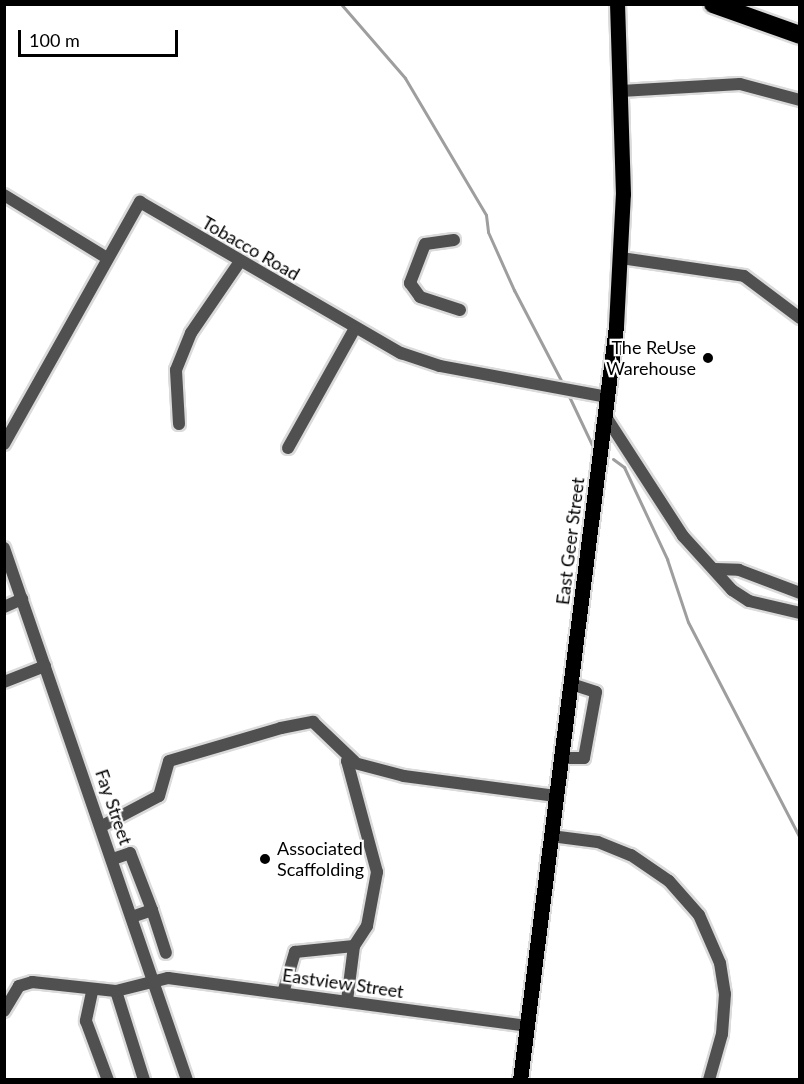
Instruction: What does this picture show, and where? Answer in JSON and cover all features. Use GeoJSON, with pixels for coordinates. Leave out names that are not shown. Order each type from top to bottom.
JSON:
{"type":"FeatureCollection","features":[{"type":"Feature","properties":{"kind":"highway"},"geometry":{"type":"LineString","coordinates":[[713,4],[800,35]]}},
{"type":"Feature","properties":{"kind":"main road","name":"East Geer Street"},"geometry":{"type":"LineString","coordinates":[[520,1080],[606,417],[621,258],[621,92],[617,4]]}},
{"type":"Feature","properties":{"kind":"street"},"geometry":{"type":"LineString","coordinates":[[621,92],[740,84],[800,100]]}},
{"type":"Feature","properties":{"kind":"street"},"geometry":{"type":"LineString","coordinates":[[4,195],[107,258]]}},
{"type":"Feature","properties":{"kind":"street","name":"Tobacco Road"},"geometry":{"type":"LineString","coordinates":[[4,444],[140,202],[239,263],[355,328],[440,366],[608,397]]}},
{"type":"Feature","properties":{"kind":"street"},"geometry":{"type":"LineString","coordinates":[[454,240],[426,244],[410,283],[420,297],[460,310]]}},
{"type":"Feature","properties":{"kind":"street"},"geometry":{"type":"LineString","coordinates":[[621,258],[744,276],[800,318]]}},
{"type":"Feature","properties":{"kind":"street"},"geometry":{"type":"LineString","coordinates":[[179,424],[176,370],[191,333],[239,263]]}},
{"type":"Feature","properties":{"kind":"street"},"geometry":{"type":"LineString","coordinates":[[288,448],[355,328]]}},
{"type":"Feature","properties":{"kind":"street"},"geometry":{"type":"LineString","coordinates":[[606,417],[683,536],[749,601],[800,613]]}},
{"type":"Feature","properties":{"kind":"street","name":"Fay Street"},"geometry":{"type":"LineString","coordinates":[[4,548],[102,826],[187,1080]]}},
{"type":"Feature","properties":{"kind":"street"},"geometry":{"type":"LineString","coordinates":[[716,569],[739,570],[800,593]]}},
{"type":"Feature","properties":{"kind":"street"},"geometry":{"type":"LineString","coordinates":[[4,607],[22,599]]}},
{"type":"Feature","properties":{"kind":"street"},"geometry":{"type":"LineString","coordinates":[[4,682],[45,666]]}},
{"type":"Feature","properties":{"kind":"street"},"geometry":{"type":"LineString","coordinates":[[561,758],[584,758],[596,692],[571,684]]}},
{"type":"Feature","properties":{"kind":"street"},"geometry":{"type":"LineString","coordinates":[[102,826],[159,796],[169,761],[281,728],[313,722],[354,761],[404,776],[556,796]]}},
{"type":"Feature","properties":{"kind":"street"},"geometry":{"type":"LineString","coordinates":[[347,1001],[354,946],[372,909],[377,872],[347,764],[354,761]]}},
{"type":"Feature","properties":{"kind":"street"},"geometry":{"type":"LineString","coordinates":[[551,836],[598,842],[631,855],[669,881],[699,915],[720,963],[725,994],[722,1034],[709,1080]]}},
{"type":"Feature","properties":{"kind":"street"},"geometry":{"type":"LineString","coordinates":[[113,859],[130,853],[166,953]]}},
{"type":"Feature","properties":{"kind":"street"},"geometry":{"type":"LineString","coordinates":[[132,917],[152,910]]}},
{"type":"Feature","properties":{"kind":"street"},"geometry":{"type":"LineString","coordinates":[[283,993],[295,952],[354,946]]}},
{"type":"Feature","properties":{"kind":"street"},"geometry":{"type":"LineString","coordinates":[[4,1011],[19,986],[32,982],[92,992],[116,991],[154,980]]}},
{"type":"Feature","properties":{"kind":"street","name":"Eastview Street"},"geometry":{"type":"LineString","coordinates":[[154,980],[283,993],[527,1026]]}},
{"type":"Feature","properties":{"kind":"street"},"geometry":{"type":"LineString","coordinates":[[116,991],[144,1080]]}},
{"type":"Feature","properties":{"kind":"street"},"geometry":{"type":"LineString","coordinates":[[92,992],[86,1021],[108,1080]]}},
{"type":"Feature","properties":{"kind":"waterway"},"geometry":{"type":"LineString","coordinates":[[341,4],[405,78],[486,215],[488,232],[514,290],[564,386]]}},
{"type":"Feature","properties":{"kind":"waterway"},"geometry":{"type":"LineString","coordinates":[[567,392],[593,447]]}},
{"type":"Feature","properties":{"kind":"waterway"},"geometry":{"type":"LineString","coordinates":[[613,459],[624,467],[667,559],[688,622],[800,838]]}},
{"type":"Feature","properties":{"kind":"place","name":"The ReUse Warehouse"},"geometry":{"type":"Point","coordinates":[708,358]}},
{"type":"Feature","properties":{"kind":"place","name":"Associated Scaffolding"},"geometry":{"type":"Point","coordinates":[265,859]}}]}
